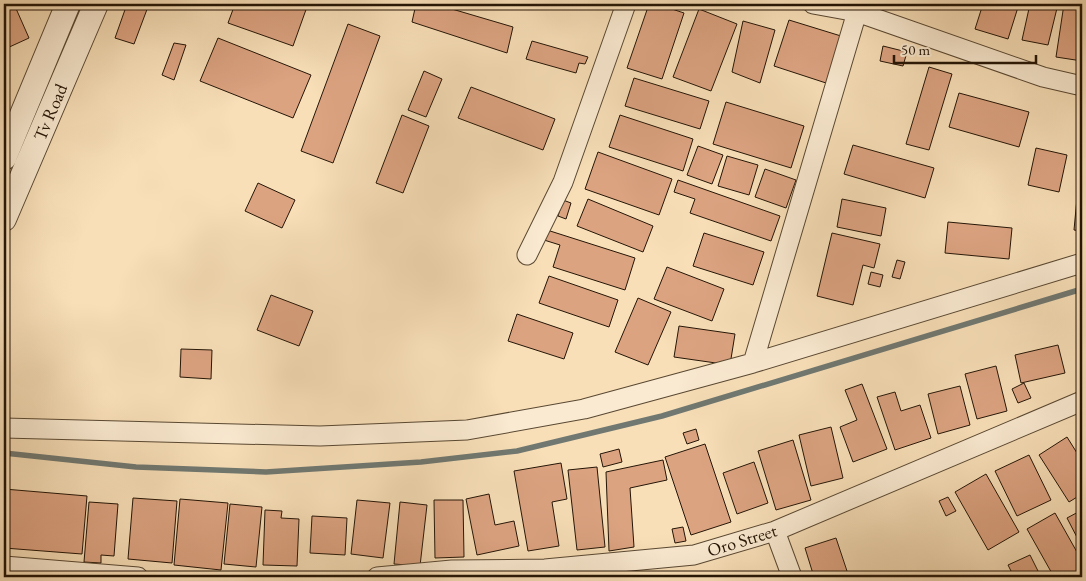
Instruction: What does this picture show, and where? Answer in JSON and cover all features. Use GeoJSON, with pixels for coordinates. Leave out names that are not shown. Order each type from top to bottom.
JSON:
{"type":"FeatureCollection","features":[{"type":"Feature","properties":{"kind":"street","name":"Tv Road"},"geometry":{"type":"LineString","coordinates":[[5,153],[68,4]]}},
{"type":"Feature","properties":{"kind":"street","name":"Tv Road"},"geometry":{"type":"LineString","coordinates":[[4,219],[96,4]]}},
{"type":"Feature","properties":{"kind":"street"},"geometry":{"type":"LineString","coordinates":[[527,256],[563,182],[626,4]]}},
{"type":"Feature","properties":{"kind":"street"},"geometry":{"type":"LineString","coordinates":[[813,4],[857,12],[1043,77],[1082,86]]}},
{"type":"Feature","properties":{"kind":"street"},"geometry":{"type":"LineString","coordinates":[[753,363],[857,12]]}},
{"type":"Feature","properties":{"kind":"street"},"geometry":{"type":"LineString","coordinates":[[4,428],[320,436],[467,430],[584,409],[753,363],[1082,263]]}},
{"type":"Feature","properties":{"kind":"street","name":"Oro Street"},"geometry":{"type":"LineString","coordinates":[[377,577],[452,570],[547,573],[694,554],[775,531],[1082,402]]}},
{"type":"Feature","properties":{"kind":"street"},"geometry":{"type":"LineString","coordinates":[[775,531],[792,577]]}},
{"type":"Feature","properties":{"kind":"street"},"geometry":{"type":"LineString","coordinates":[[13,570],[138,577]]}},
{"type":"Feature","properties":{"kind":"building"},"geometry":{"type":"Polygon","coordinates":[[[4,4],[14,4],[29,38],[5,49],[4,4]]]}},
{"type":"Feature","properties":{"kind":"building"},"geometry":{"type":"Polygon","coordinates":[[[127,4],[149,4],[134,44],[115,38],[127,4]]]}},
{"type":"Feature","properties":{"kind":"building"},"geometry":{"type":"Polygon","coordinates":[[[235,4],[308,4],[293,46],[228,23],[235,4]]]}},
{"type":"Feature","properties":{"kind":"building"},"geometry":{"type":"Polygon","coordinates":[[[416,4],[435,4],[513,27],[507,53],[412,22],[416,4]]]}},
{"type":"Feature","properties":{"kind":"building"},"geometry":{"type":"Polygon","coordinates":[[[649,4],[657,4],[684,13],[662,79],[627,68],[649,4]]]}},
{"type":"Feature","properties":{"kind":"building"},"geometry":{"type":"Polygon","coordinates":[[[983,4],[1019,4],[1008,39],[975,29],[983,4]]]}},
{"type":"Feature","properties":{"kind":"building"},"geometry":{"type":"Polygon","coordinates":[[[1030,4],[1058,4],[1048,45],[1022,40],[1030,4]]]}},
{"type":"Feature","properties":{"kind":"building"},"geometry":{"type":"Polygon","coordinates":[[[1064,4],[1082,4],[1082,61],[1056,57],[1064,4]]]}},
{"type":"Feature","properties":{"kind":"building"},"geometry":{"type":"Polygon","coordinates":[[[699,9],[737,24],[711,91],[673,77],[699,9]]]}},
{"type":"Feature","properties":{"kind":"building"},"geometry":{"type":"Polygon","coordinates":[[[789,20],[841,36],[826,83],[774,66],[789,20]]]}},
{"type":"Feature","properties":{"kind":"building"},"geometry":{"type":"Polygon","coordinates":[[[743,21],[775,30],[760,83],[732,72],[743,21]]]}},
{"type":"Feature","properties":{"kind":"building"},"geometry":{"type":"Polygon","coordinates":[[[348,24],[380,36],[333,163],[301,151],[348,24]]]}},
{"type":"Feature","properties":{"kind":"building"},"geometry":{"type":"Polygon","coordinates":[[[218,38],[311,75],[293,118],[200,81],[218,38]]]}},
{"type":"Feature","properties":{"kind":"building"},"geometry":{"type":"Polygon","coordinates":[[[532,41],[588,57],[585,64],[579,63],[576,73],[526,59],[532,41]]]}},
{"type":"Feature","properties":{"kind":"building"},"geometry":{"type":"Polygon","coordinates":[[[174,43],[186,45],[174,80],[162,75],[174,43]]]}},
{"type":"Feature","properties":{"kind":"building"},"geometry":{"type":"Polygon","coordinates":[[[883,46],[907,52],[903,66],[880,61],[883,46]]]}},
{"type":"Feature","properties":{"kind":"building"},"geometry":{"type":"Polygon","coordinates":[[[929,67],[952,74],[929,150],[906,144],[929,67]]]}},
{"type":"Feature","properties":{"kind":"building"},"geometry":{"type":"Polygon","coordinates":[[[424,71],[442,79],[426,117],[408,110],[424,71]]]}},
{"type":"Feature","properties":{"kind":"building"},"geometry":{"type":"Polygon","coordinates":[[[634,78],[709,101],[700,129],[625,106],[634,78]]]}},
{"type":"Feature","properties":{"kind":"building"},"geometry":{"type":"Polygon","coordinates":[[[471,87],[555,119],[543,150],[458,118],[471,87]]]}},
{"type":"Feature","properties":{"kind":"building"},"geometry":{"type":"Polygon","coordinates":[[[959,93],[1029,112],[1019,147],[949,127],[959,93]]]}},
{"type":"Feature","properties":{"kind":"building"},"geometry":{"type":"Polygon","coordinates":[[[726,102],[804,126],[791,168],[713,144],[726,102]]]}},
{"type":"Feature","properties":{"kind":"building"},"geometry":{"type":"Polygon","coordinates":[[[402,115],[429,126],[403,193],[376,183],[402,115]]]}},
{"type":"Feature","properties":{"kind":"building"},"geometry":{"type":"Polygon","coordinates":[[[620,115],[693,139],[683,171],[609,147],[620,115]]]}},
{"type":"Feature","properties":{"kind":"building"},"geometry":{"type":"Polygon","coordinates":[[[853,145],[934,168],[925,198],[844,174],[853,145]]]}},
{"type":"Feature","properties":{"kind":"building"},"geometry":{"type":"Polygon","coordinates":[[[698,146],[723,155],[712,184],[687,175],[698,146]]]}},
{"type":"Feature","properties":{"kind":"building"},"geometry":{"type":"Polygon","coordinates":[[[1036,148],[1067,155],[1059,192],[1028,185],[1036,148]]]}},
{"type":"Feature","properties":{"kind":"building"},"geometry":{"type":"Polygon","coordinates":[[[598,152],[672,179],[659,215],[585,189],[598,152]]]}},
{"type":"Feature","properties":{"kind":"building"},"geometry":{"type":"Polygon","coordinates":[[[727,156],[758,165],[749,195],[718,186],[727,156]]]}},
{"type":"Feature","properties":{"kind":"building"},"geometry":{"type":"Polygon","coordinates":[[[765,169],[796,180],[786,208],[755,197],[765,169]]]}},
{"type":"Feature","properties":{"kind":"building"},"geometry":{"type":"Polygon","coordinates":[[[678,180],[780,216],[771,241],[690,213],[695,199],[674,192],[678,180]]]}},
{"type":"Feature","properties":{"kind":"building"},"geometry":{"type":"Polygon","coordinates":[[[258,183],[295,200],[282,228],[245,211],[258,183]]]}},
{"type":"Feature","properties":{"kind":"building"},"geometry":{"type":"Polygon","coordinates":[[[1077,198],[1082,199],[1082,231],[1074,230],[1077,198]]]}},
{"type":"Feature","properties":{"kind":"building"},"geometry":{"type":"Polygon","coordinates":[[[588,199],[653,226],[643,252],[577,226],[588,199]]]}},
{"type":"Feature","properties":{"kind":"building"},"geometry":{"type":"Polygon","coordinates":[[[842,199],[886,208],[881,236],[837,227],[842,199]]]}},
{"type":"Feature","properties":{"kind":"building"},"geometry":{"type":"Polygon","coordinates":[[[563,200],[571,203],[566,219],[558,216],[563,200]]]}},
{"type":"Feature","properties":{"kind":"building"},"geometry":{"type":"Polygon","coordinates":[[[948,222],[1012,228],[1009,259],[945,253],[948,222]]]}},
{"type":"Feature","properties":{"kind":"building"},"geometry":{"type":"Polygon","coordinates":[[[547,230],[635,258],[625,290],[553,267],[560,245],[544,240],[547,230]]]}},
{"type":"Feature","properties":{"kind":"building"},"geometry":{"type":"Polygon","coordinates":[[[704,233],[764,252],[753,285],[693,266],[704,233]]]}},
{"type":"Feature","properties":{"kind":"building"},"geometry":{"type":"Polygon","coordinates":[[[832,233],[880,244],[874,268],[863,265],[853,305],[817,296],[832,233]]]}},
{"type":"Feature","properties":{"kind":"building"},"geometry":{"type":"Polygon","coordinates":[[[897,260],[905,262],[900,279],[892,277],[897,260]]]}},
{"type":"Feature","properties":{"kind":"building"},"geometry":{"type":"Polygon","coordinates":[[[667,267],[724,289],[712,321],[654,299],[667,267]]]}},
{"type":"Feature","properties":{"kind":"building"},"geometry":{"type":"Polygon","coordinates":[[[871,272],[883,275],[880,287],[868,284],[871,272]]]}},
{"type":"Feature","properties":{"kind":"building"},"geometry":{"type":"Polygon","coordinates":[[[549,276],[618,300],[609,327],[539,303],[549,276]]]}},
{"type":"Feature","properties":{"kind":"building"},"geometry":{"type":"Polygon","coordinates":[[[271,295],[313,311],[299,346],[257,330],[271,295]]]}},
{"type":"Feature","properties":{"kind":"building"},"geometry":{"type":"Polygon","coordinates":[[[638,298],[671,312],[648,365],[615,352],[638,298]]]}},
{"type":"Feature","properties":{"kind":"building"},"geometry":{"type":"Polygon","coordinates":[[[517,314],[573,333],[564,359],[508,341],[517,314]]]}},
{"type":"Feature","properties":{"kind":"building"},"geometry":{"type":"Polygon","coordinates":[[[679,326],[735,334],[730,365],[674,357],[679,326]]]}},
{"type":"Feature","properties":{"kind":"building"},"geometry":{"type":"Polygon","coordinates":[[[1058,345],[1065,373],[1021,383],[1015,355],[1058,345]]]}},
{"type":"Feature","properties":{"kind":"building"},"geometry":{"type":"Polygon","coordinates":[[[181,349],[212,350],[211,379],[180,377],[181,349]]]}},
{"type":"Feature","properties":{"kind":"building"},"geometry":{"type":"Polygon","coordinates":[[[996,366],[1007,411],[977,419],[965,374],[996,366]]]}},
{"type":"Feature","properties":{"kind":"building"},"geometry":{"type":"Polygon","coordinates":[[[1024,383],[1031,398],[1018,403],[1012,389],[1024,383]]]}},
{"type":"Feature","properties":{"kind":"building"},"geometry":{"type":"Polygon","coordinates":[[[862,384],[887,449],[853,462],[840,427],[857,420],[845,390],[862,384]]]}},
{"type":"Feature","properties":{"kind":"building"},"geometry":{"type":"Polygon","coordinates":[[[960,386],[970,425],[938,434],[928,394],[960,386]]]}},
{"type":"Feature","properties":{"kind":"building"},"geometry":{"type":"Polygon","coordinates":[[[895,392],[901,411],[920,405],[931,438],[895,450],[877,397],[895,392]]]}},
{"type":"Feature","properties":{"kind":"building"},"geometry":{"type":"Polygon","coordinates":[[[831,427],[843,478],[811,486],[799,435],[831,427]]]}},
{"type":"Feature","properties":{"kind":"building"},"geometry":{"type":"Polygon","coordinates":[[[696,429],[699,440],[687,444],[683,433],[696,429]]]}},
{"type":"Feature","properties":{"kind":"building"},"geometry":{"type":"Polygon","coordinates":[[[1067,437],[1082,461],[1082,494],[1069,502],[1039,455],[1067,437]]]}},
{"type":"Feature","properties":{"kind":"building"},"geometry":{"type":"Polygon","coordinates":[[[793,440],[811,500],[776,510],[758,451],[793,440]]]}},
{"type":"Feature","properties":{"kind":"building"},"geometry":{"type":"Polygon","coordinates":[[[705,444],[731,522],[691,535],[665,457],[705,444]]]}},
{"type":"Feature","properties":{"kind":"building"},"geometry":{"type":"Polygon","coordinates":[[[619,449],[622,462],[603,467],[600,454],[619,449]]]}},
{"type":"Feature","properties":{"kind":"building"},"geometry":{"type":"Polygon","coordinates":[[[1029,455],[1051,500],[1017,516],[995,471],[1029,455]]]}},
{"type":"Feature","properties":{"kind":"building"},"geometry":{"type":"Polygon","coordinates":[[[663,460],[667,480],[630,488],[634,547],[609,551],[606,472],[663,460]]]}},
{"type":"Feature","properties":{"kind":"building"},"geometry":{"type":"Polygon","coordinates":[[[754,462],[768,503],[737,514],[723,473],[754,462]]]}},
{"type":"Feature","properties":{"kind":"building"},"geometry":{"type":"Polygon","coordinates":[[[561,463],[567,499],[552,502],[559,546],[528,551],[514,471],[561,463]]]}},
{"type":"Feature","properties":{"kind":"building"},"geometry":{"type":"Polygon","coordinates":[[[597,467],[605,547],[577,550],[568,470],[597,467]]]}},
{"type":"Feature","properties":{"kind":"building"},"geometry":{"type":"Polygon","coordinates":[[[986,474],[1019,532],[988,550],[955,492],[986,474]]]}},
{"type":"Feature","properties":{"kind":"building"},"geometry":{"type":"Polygon","coordinates":[[[4,489],[87,496],[82,554],[4,548],[4,489]]]}},
{"type":"Feature","properties":{"kind":"building"},"geometry":{"type":"Polygon","coordinates":[[[489,494],[495,525],[514,521],[519,546],[477,555],[466,499],[489,494]]]}},
{"type":"Feature","properties":{"kind":"building"},"geometry":{"type":"Polygon","coordinates":[[[948,497],[956,511],[946,516],[939,501],[948,497]]]}},
{"type":"Feature","properties":{"kind":"building"},"geometry":{"type":"Polygon","coordinates":[[[133,498],[177,501],[172,563],[128,559],[133,498]]]}},
{"type":"Feature","properties":{"kind":"building"},"geometry":{"type":"Polygon","coordinates":[[[180,499],[228,503],[221,570],[174,565],[180,499]]]}},
{"type":"Feature","properties":{"kind":"building"},"geometry":{"type":"Polygon","coordinates":[[[357,500],[390,503],[383,558],[351,554],[357,500]]]}},
{"type":"Feature","properties":{"kind":"building"},"geometry":{"type":"Polygon","coordinates":[[[434,500],[463,500],[464,557],[435,558],[434,500]]]}},
{"type":"Feature","properties":{"kind":"building"},"geometry":{"type":"Polygon","coordinates":[[[89,502],[118,504],[114,556],[101,555],[101,563],[84,562],[89,502]]]}},
{"type":"Feature","properties":{"kind":"building"},"geometry":{"type":"Polygon","coordinates":[[[400,502],[427,505],[420,566],[394,564],[400,502]]]}},
{"type":"Feature","properties":{"kind":"building"},"geometry":{"type":"Polygon","coordinates":[[[230,504],[262,507],[256,567],[224,564],[230,504]]]}},
{"type":"Feature","properties":{"kind":"building"},"geometry":{"type":"Polygon","coordinates":[[[265,510],[282,511],[281,518],[299,519],[297,566],[263,565],[265,510]]]}},
{"type":"Feature","properties":{"kind":"building"},"geometry":{"type":"Polygon","coordinates":[[[1082,510],[1082,547],[1067,518],[1082,510]]]}},
{"type":"Feature","properties":{"kind":"building"},"geometry":{"type":"Polygon","coordinates":[[[1055,513],[1082,561],[1082,577],[1054,577],[1027,529],[1055,513]]]}},
{"type":"Feature","properties":{"kind":"building"},"geometry":{"type":"Polygon","coordinates":[[[312,516],[347,518],[345,555],[310,553],[312,516]]]}},
{"type":"Feature","properties":{"kind":"building"},"geometry":{"type":"Polygon","coordinates":[[[683,527],[686,541],[675,543],[672,529],[683,527]]]}},
{"type":"Feature","properties":{"kind":"building"},"geometry":{"type":"Polygon","coordinates":[[[836,538],[849,577],[814,577],[805,548],[836,538]]]}},
{"type":"Feature","properties":{"kind":"building"},"geometry":{"type":"Polygon","coordinates":[[[1030,555],[1041,577],[1014,577],[1008,565],[1030,555]]]}},
{"type":"Feature","properties":{"kind":"building"},"geometry":{"type":"Polygon","coordinates":[[[760,572],[762,577],[744,577],[760,572]]]}},
{"type":"Feature","properties":{"kind":"waterway"},"geometry":{"type":"LineString","coordinates":[[4,453],[136,467],[266,472],[421,462],[517,451],[662,416],[1082,289]]}}]}
